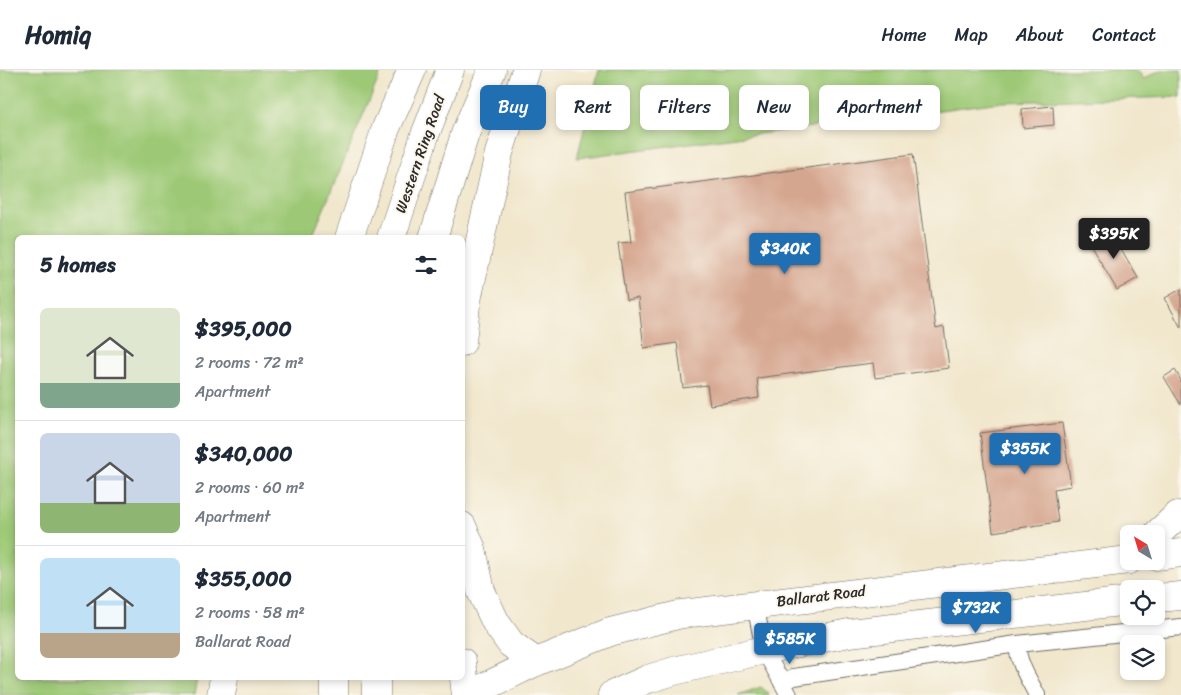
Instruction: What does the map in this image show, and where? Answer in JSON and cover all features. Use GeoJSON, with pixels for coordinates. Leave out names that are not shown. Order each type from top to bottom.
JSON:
{"type":"FeatureCollection","features":[{"type":"Feature","properties":{"kind":"highway"},"geometry":{"type":"LineString","coordinates":[[350,235],[386,128],[412,70]]}},
{"type":"Feature","properties":{"kind":"highway","name":"Western Ring Road"},"geometry":{"type":"LineString","coordinates":[[392,235],[425,135],[450,70]]}},
{"type":"Feature","properties":{"kind":"highway"},"geometry":{"type":"LineString","coordinates":[[434,235],[465,134],[492,70]]}},
{"type":"Feature","properties":{"kind":"highway"},"geometry":{"type":"LineString","coordinates":[[465,314],[499,153],[526,70]]}},
{"type":"Feature","properties":{"kind":"highway"},"geometry":{"type":"LineString","coordinates":[[1165,527],[1178,515]]}},
{"type":"Feature","properties":{"kind":"highway"},"geometry":{"type":"LineString","coordinates":[[465,533],[472,549],[481,592],[488,609],[511,644],[536,662]]}},
{"type":"Feature","properties":{"kind":"highway"},"geometry":{"type":"LineString","coordinates":[[1060,568],[1120,549]]}},
{"type":"Feature","properties":{"kind":"highway"},"geometry":{"type":"LineString","coordinates":[[1165,555],[1181,553]]}},
{"type":"Feature","properties":{"kind":"highway","name":"Ballarat Road"},"geometry":{"type":"LineString","coordinates":[[467,695],[536,662],[610,632],[682,614],[1120,561]]}},
{"type":"Feature","properties":{"kind":"highway"},"geometry":{"type":"LineString","coordinates":[[1165,597],[1181,596]]}},
{"type":"Feature","properties":{"kind":"highway"},"geometry":{"type":"LineString","coordinates":[[612,695],[648,679],[674,671],[849,633],[1120,602]]}},
{"type":"Feature","properties":{"kind":"highway"},"geometry":{"type":"LineString","coordinates":[[221,695],[224,680]]}},
{"type":"Feature","properties":{"kind":"highway"},"geometry":{"type":"LineString","coordinates":[[334,680],[334,695]]}},
{"type":"Feature","properties":{"kind":"highway"},"geometry":{"type":"LineString","coordinates":[[465,680],[467,695]]}},
{"type":"Feature","properties":{"kind":"street"},"geometry":{"type":"LineString","coordinates":[[755,604],[764,650],[785,689],[794,677],[1017,644],[1181,627]]}},
{"type":"Feature","properties":{"kind":"street"},"geometry":{"type":"LineString","coordinates":[[1017,644],[1022,667],[1037,695]]}},
{"type":"Feature","properties":{"kind":"green space"},"geometry":{"type":"Polygon","coordinates":[[[0,70],[382,70],[313,235],[15,235],[15,680],[197,680],[194,695],[0,695],[0,70]]]}},
{"type":"Feature","properties":{"kind":"green space"},"geometry":{"type":"Polygon","coordinates":[[[599,70],[1137,70],[1144,79],[1160,70],[1181,70],[1181,97],[1001,102],[940,110],[940,85],[819,85],[819,126],[809,127],[809,85],[739,85],[739,130],[789,130],[577,158],[584,130],[630,130],[630,85],[595,85],[599,70]]]}},
{"type":"Feature","properties":{"kind":"green space"},"geometry":{"type":"Polygon","coordinates":[[[761,687],[770,695],[738,695],[761,687]]]}},
{"type":"Feature","properties":{"kind":"building"},"geometry":{"type":"Polygon","coordinates":[[[1053,106],[1054,125],[1023,128],[1022,109],[1053,106]]]}},
{"type":"Feature","properties":{"kind":"building"},"geometry":{"type":"Polygon","coordinates":[[[913,154],[936,329],[944,327],[949,368],[875,378],[873,363],[757,378],[759,398],[710,405],[707,385],[683,388],[677,343],[644,348],[638,298],[626,300],[618,243],[631,242],[625,192],[913,154]]]}},
{"type":"Feature","properties":{"kind":"building"},"geometry":{"type":"Polygon","coordinates":[[[1110,230],[1138,278],[1117,290],[1089,242],[1110,230]]]}},
{"type":"Feature","properties":{"kind":"building"},"geometry":{"type":"Polygon","coordinates":[[[1181,289],[1181,328],[1165,298],[1181,289]]]}},
{"type":"Feature","properties":{"kind":"building"},"geometry":{"type":"Polygon","coordinates":[[[1175,370],[1181,380],[1181,405],[1164,377],[1175,370]]]}},
{"type":"Feature","properties":{"kind":"building"},"geometry":{"type":"Polygon","coordinates":[[[1062,423],[1071,486],[1054,489],[1058,522],[993,532],[980,433],[1062,423]]]}}]}
